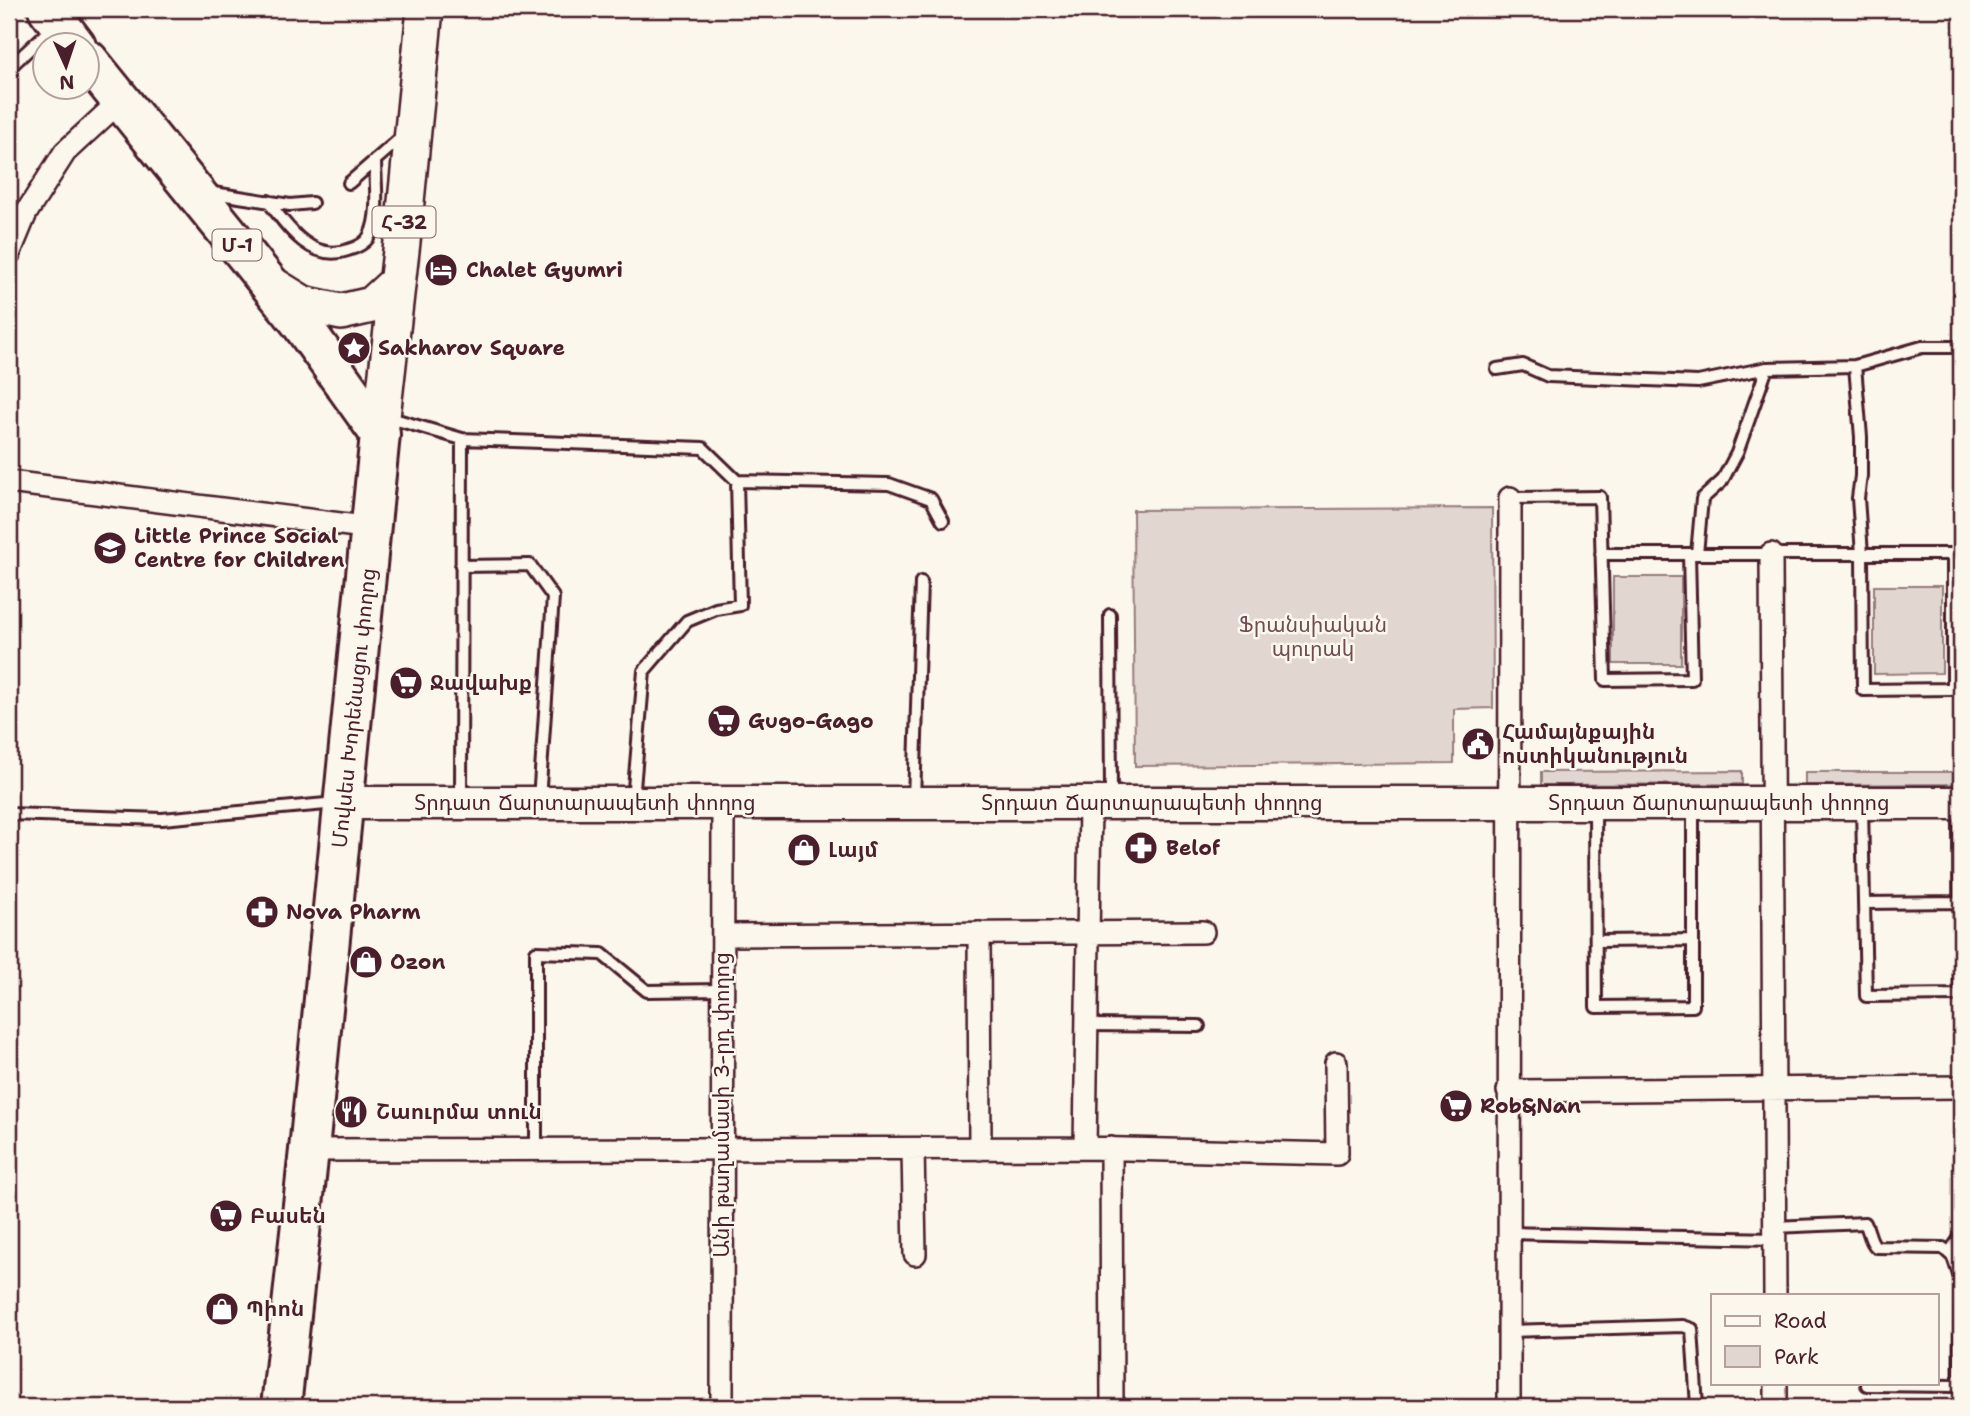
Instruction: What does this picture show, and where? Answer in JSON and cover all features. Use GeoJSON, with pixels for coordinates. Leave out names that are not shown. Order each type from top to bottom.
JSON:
{"type":"FeatureCollection","features":[{"type":"Feature","properties":{"kind":"highway","name":"Մ-1"},"geometry":{"type":"LineString","coordinates":[[102,78],[381,425]]}},
{"type":"Feature","properties":{"kind":"highway","name":"Մովսես Խորենացու փողոց"},"geometry":{"type":"LineString","coordinates":[[281,1407],[381,425]]}},
{"type":"Feature","properties":{"kind":"main road","name":"Մովսես Խորենացու փողոց"},"geometry":{"type":"LineString","coordinates":[[381,425],[425,9]]}},
{"type":"Feature","properties":{"kind":"main road"},"geometry":{"type":"LineString","coordinates":[[266,281],[303,304],[341,312],[372,305],[396,283]]}},
{"type":"Feature","properties":{"kind":"street"},"geometry":{"type":"LineString","coordinates":[[9,254],[26,213],[65,152],[120,102]]}},
{"type":"Feature","properties":{"kind":"street"},"geometry":{"type":"LineString","coordinates":[[9,482],[372,528]]}},
{"type":"Feature","properties":{"kind":"street"},"geometry":{"type":"LineString","coordinates":[[1509,1407],[1510,498]]}},
{"type":"Feature","properties":{"kind":"street"},"geometry":{"type":"LineString","coordinates":[[1771,554],[1775,1294]]}},
{"type":"Feature","properties":{"kind":"street","name":"Տրդատ Ճարտարապետի փողոց"},"geometry":{"type":"LineString","coordinates":[[344,803],[1960,803]]}},
{"type":"Feature","properties":{"kind":"street","name":"Անի թաղամասի 3-րդ փողոց"},"geometry":{"type":"LineString","coordinates":[[722,1407],[723,803]]}},
{"type":"Feature","properties":{"kind":"street"},"geometry":{"type":"LineString","coordinates":[[1085,1148],[1088,933],[1101,803]]}},
{"type":"Feature","properties":{"kind":"street"},"geometry":{"type":"LineString","coordinates":[[723,934],[1203,932]]}},
{"type":"Feature","properties":{"kind":"street"},"geometry":{"type":"LineString","coordinates":[[979,933],[980,1149]]}},
{"type":"Feature","properties":{"kind":"street"},"geometry":{"type":"LineString","coordinates":[[309,1150],[1111,1148],[1337,1154],[1336,1063]]}},
{"type":"Feature","properties":{"kind":"street"},"geometry":{"type":"LineString","coordinates":[[1508,1091],[1961,1087]]}},
{"type":"Feature","properties":{"kind":"street"},"geometry":{"type":"LineString","coordinates":[[1111,1148],[1112,1407]]}},
{"type":"Feature","properties":{"kind":"street"},"geometry":{"type":"LineString","coordinates":[[913,1149],[915,1254]]}},
{"type":"Feature","properties":{"kind":"street"},"geometry":{"type":"LineString","coordinates":[[1776,1384],[1776,1407]]}},
{"type":"Feature","properties":{"kind":"lane"},"geometry":{"type":"LineString","coordinates":[[9,68],[61,26]]}},
{"type":"Feature","properties":{"kind":"lane"},"geometry":{"type":"LineString","coordinates":[[349,183],[414,128]]}},
{"type":"Feature","properties":{"kind":"lane"},"geometry":{"type":"LineString","coordinates":[[268,201],[285,225],[303,242],[321,253],[341,253],[357,247],[369,237],[374,213],[375,160]]}},
{"type":"Feature","properties":{"kind":"lane"},"geometry":{"type":"LineString","coordinates":[[191,189],[290,205],[312,203]]}},
{"type":"Feature","properties":{"kind":"lane"},"geometry":{"type":"LineString","coordinates":[[1497,369],[1522,365],[1548,376],[1699,382],[1767,368],[1855,366],[1922,347],[1961,347]]}},
{"type":"Feature","properties":{"kind":"lane"},"geometry":{"type":"LineString","coordinates":[[1601,554],[1862,554],[1957,554],[1953,689],[1863,690],[1862,554],[1858,498],[1861,437],[1855,366]]}},
{"type":"Feature","properties":{"kind":"lane"},"geometry":{"type":"LineString","coordinates":[[1510,498],[1600,497],[1605,680],[1692,679],[1693,554],[1702,499],[1722,481],[1737,453],[1767,368]]}},
{"type":"Feature","properties":{"kind":"lane"},"geometry":{"type":"LineString","coordinates":[[381,425],[462,439],[703,448],[737,481],[888,484],[931,499],[943,521]]}},
{"type":"Feature","properties":{"kind":"lane"},"geometry":{"type":"LineString","coordinates":[[461,803],[462,439]]}},
{"type":"Feature","properties":{"kind":"lane"},"geometry":{"type":"LineString","coordinates":[[632,803],[644,671],[687,621],[716,609],[740,605],[737,481]]}},
{"type":"Feature","properties":{"kind":"lane"},"geometry":{"type":"LineString","coordinates":[[461,566],[530,565],[553,597],[538,803]]}},
{"type":"Feature","properties":{"kind":"lane"},"geometry":{"type":"LineString","coordinates":[[914,803],[921,582]]}},
{"type":"Feature","properties":{"kind":"lane"},"geometry":{"type":"LineString","coordinates":[[1101,803],[1110,615]]}},
{"type":"Feature","properties":{"kind":"lane"},"geometry":{"type":"LineString","coordinates":[[1862,802],[1866,996],[1961,995],[1960,803]]}},
{"type":"Feature","properties":{"kind":"lane"},"geometry":{"type":"LineString","coordinates":[[9,814],[162,819],[344,803]]}},
{"type":"Feature","properties":{"kind":"lane"},"geometry":{"type":"LineString","coordinates":[[1595,803],[1596,1007],[1693,1006],[1693,803]]}},
{"type":"Feature","properties":{"kind":"lane"},"geometry":{"type":"LineString","coordinates":[[1864,903],[1959,902]]}},
{"type":"Feature","properties":{"kind":"lane"},"geometry":{"type":"LineString","coordinates":[[1596,941],[1693,940]]}},
{"type":"Feature","properties":{"kind":"lane"},"geometry":{"type":"LineString","coordinates":[[536,1150],[536,952],[602,954],[647,991],[722,990]]}},
{"type":"Feature","properties":{"kind":"lane"},"geometry":{"type":"LineString","coordinates":[[1085,1025],[1199,1026]]}},
{"type":"Feature","properties":{"kind":"lane"},"geometry":{"type":"LineString","coordinates":[[1961,1087],[1961,1098]]}},
{"type":"Feature","properties":{"kind":"lane"},"geometry":{"type":"LineString","coordinates":[[1508,1233],[1774,1233],[1865,1223],[1871,1242],[1876,1247],[1943,1248],[1953,1257],[1961,1281],[1960,1376],[1955,1385],[1867,1385]]}},
{"type":"Feature","properties":{"kind":"lane"},"geometry":{"type":"LineString","coordinates":[[1948,1253],[1961,1236]]}},
{"type":"Feature","properties":{"kind":"lane"},"geometry":{"type":"LineString","coordinates":[[1509,1331],[1683,1326],[1692,1329],[1697,1407]]}},
{"type":"Feature","properties":{"kind":"green space","name":"Ֆրանսիական պուրակ"},"geometry":{"type":"Polygon","coordinates":[[[1492,508],[1493,708],[1454,709],[1454,763],[1135,766],[1133,510],[1492,508]]]}},
{"type":"Feature","properties":{"kind":"green space"},"geometry":{"type":"Polygon","coordinates":[[[1613,577],[1681,577],[1681,664],[1613,664],[1613,577]]]}},
{"type":"Feature","properties":{"kind":"green space"},"geometry":{"type":"Polygon","coordinates":[[[1874,586],[1942,586],[1942,673],[1874,674],[1874,586]]]}},
{"type":"Feature","properties":{"kind":"green space"},"geometry":{"type":"Polygon","coordinates":[[[1742,771],[1742,784],[1541,785],[1541,772],[1742,771]]]}},
{"type":"Feature","properties":{"kind":"green space"},"geometry":{"type":"Polygon","coordinates":[[[1805,772],[1961,772],[1961,784],[1805,785],[1805,772]]]}},
{"type":"Feature","properties":{"kind":"place","name":"Chalet Gyumri"},"geometry":{"type":"Point","coordinates":[441,270]}},
{"type":"Feature","properties":{"kind":"place","name":"Sakharov Square"},"geometry":{"type":"Point","coordinates":[354,348]}},
{"type":"Feature","properties":{"kind":"place","name":"Little Prince Social Centre for Children"},"geometry":{"type":"Point","coordinates":[110,548]}},
{"type":"Feature","properties":{"kind":"place","name":"Ջավախք"},"geometry":{"type":"Point","coordinates":[406,683]}},
{"type":"Feature","properties":{"kind":"place","name":"Gugo-Gago"},"geometry":{"type":"Point","coordinates":[724,721]}},
{"type":"Feature","properties":{"kind":"place","name":"Համայնքային ոստիկանություն"},"geometry":{"type":"Point","coordinates":[1478,744]}},
{"type":"Feature","properties":{"kind":"place","name":"Belof"},"geometry":{"type":"Point","coordinates":[1141,848]}},
{"type":"Feature","properties":{"kind":"place","name":"Լայմ"},"geometry":{"type":"Point","coordinates":[804,850]}},
{"type":"Feature","properties":{"kind":"place","name":"Nova Pharm"},"geometry":{"type":"Point","coordinates":[262,912]}},
{"type":"Feature","properties":{"kind":"place","name":"Ozon"},"geometry":{"type":"Point","coordinates":[366,962]}},
{"type":"Feature","properties":{"kind":"place","name":"Rob&Nan"},"geometry":{"type":"Point","coordinates":[1456,1106]}},
{"type":"Feature","properties":{"kind":"place","name":"Շաուրմա տուն"},"geometry":{"type":"Point","coordinates":[351,1112]}},
{"type":"Feature","properties":{"kind":"place","name":"Բասեն"},"geometry":{"type":"Point","coordinates":[226,1216]}},
{"type":"Feature","properties":{"kind":"place","name":"Պիոն"},"geometry":{"type":"Point","coordinates":[222,1309]}}]}
